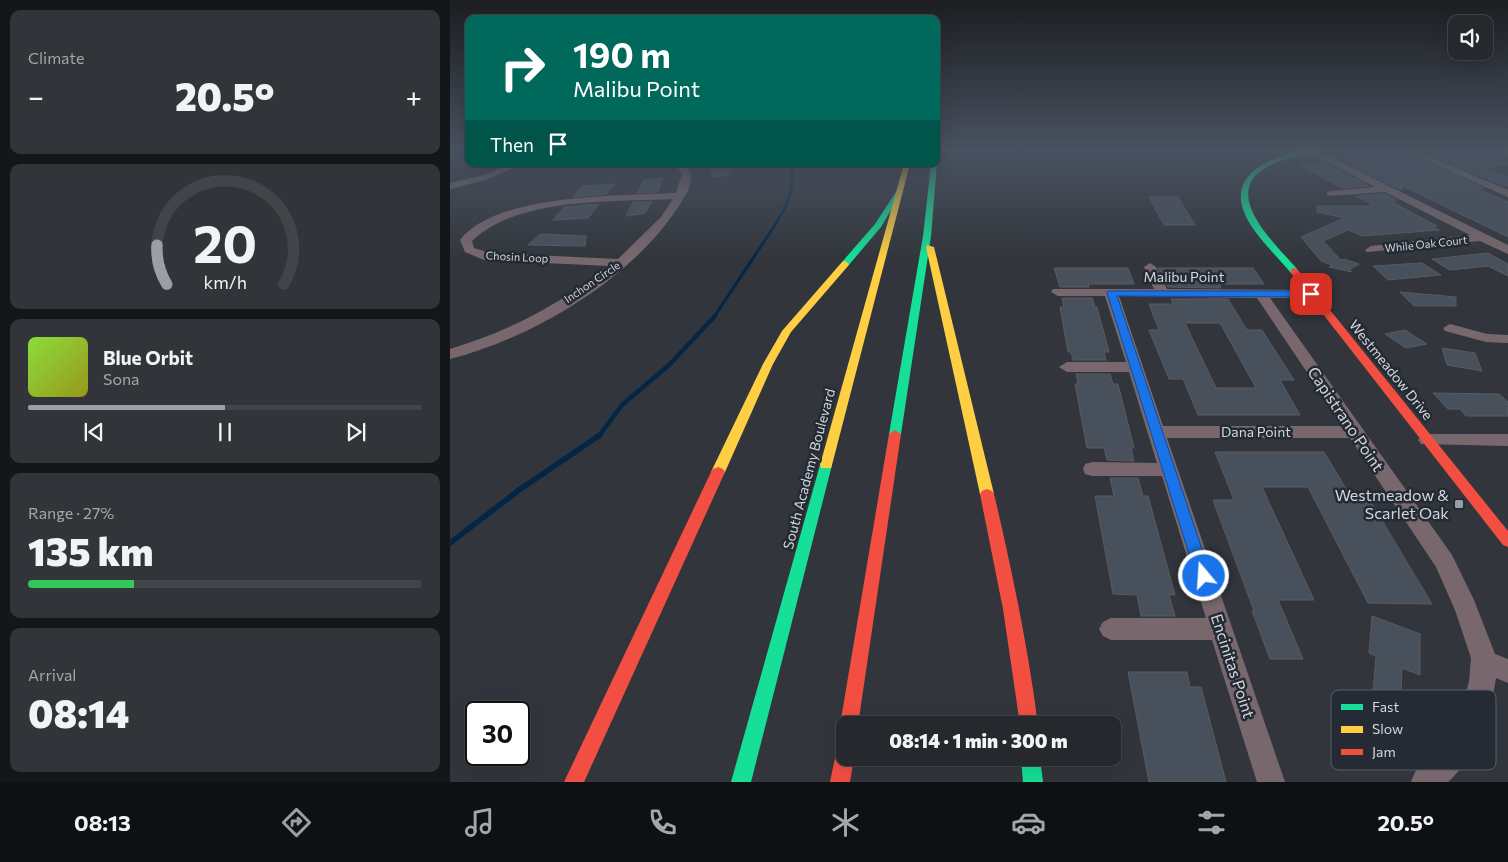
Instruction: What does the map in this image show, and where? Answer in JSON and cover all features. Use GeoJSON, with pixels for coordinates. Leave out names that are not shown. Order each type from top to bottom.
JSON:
{"type":"FeatureCollection","features":[{"type":"Feature","properties":{"kind":"main road","name":"South Academy Boulevard"},"geometry":{"type":"LineString","coordinates":[[741,782],[901,185]]}},
{"type":"Feature","properties":{"kind":"main road"},"geometry":{"type":"LineString","coordinates":[[850,716],[927,236],[932,185]]}},
{"type":"Feature","properties":{"kind":"main road","name":"Westmeadow Drive"},"geometry":{"type":"LineString","coordinates":[[1244,185],[1243,202],[1250,218],[1508,541]]}},
{"type":"Feature","properties":{"kind":"main road"},"geometry":{"type":"LineString","coordinates":[[574,782],[768,364],[787,331],[878,225],[900,190]]}},
{"type":"Feature","properties":{"kind":"main road"},"geometry":{"type":"LineString","coordinates":[[927,236],[1011,599],[1022,661],[1028,716]]}},
{"type":"Feature","properties":{"kind":"main road"},"geometry":{"type":"LineString","coordinates":[[840,782],[843,766]]}},
{"type":"Feature","properties":{"kind":"main road"},"geometry":{"type":"LineString","coordinates":[[1031,766],[1032,782]]}},
{"type":"Feature","properties":{"kind":"street","name":"Inchon Circle"},"geometry":{"type":"LineString","coordinates":[[450,354],[496,340],[519,329],[592,284],[621,263],[671,212],[684,185]]}},
{"type":"Feature","properties":{"kind":"street"},"geometry":{"type":"LineString","coordinates":[[1380,185],[1508,250]]}},
{"type":"Feature","properties":{"kind":"street"},"geometry":{"type":"LineString","coordinates":[[1488,185],[1508,194]]}},
{"type":"Feature","properties":{"kind":"street"},"geometry":{"type":"LineString","coordinates":[[1331,194],[1387,189]]}},
{"type":"Feature","properties":{"kind":"street","name":"Chosin Loop"},"geometry":{"type":"LineString","coordinates":[[621,263],[488,257],[469,250],[466,240],[476,230],[490,221],[531,208],[562,203],[680,196]]}},
{"type":"Feature","properties":{"kind":"street","name":"While Oak Court"},"geometry":{"type":"LineString","coordinates":[[1371,250],[1482,237]]}},
{"type":"Feature","properties":{"kind":"street"},"geometry":{"type":"LineString","coordinates":[[1150,267],[1162,293]]}},
{"type":"Feature","properties":{"kind":"street","name":"Malibu Point"},"geometry":{"type":"LineString","coordinates":[[1058,292],[1311,294]]}},
{"type":"Feature","properties":{"kind":"street","name":"Encinitas Point"},"geometry":{"type":"LineString","coordinates":[[1112,293],[1271,782]]}},
{"type":"Feature","properties":{"kind":"street","name":"Capistrano Point"},"geometry":{"type":"LineString","coordinates":[[1262,294],[1354,432],[1444,561],[1461,592],[1484,662],[1483,682],[1480,690]]}},
{"type":"Feature","properties":{"kind":"street"},"geometry":{"type":"LineString","coordinates":[[1450,328],[1486,338],[1508,339]]}},
{"type":"Feature","properties":{"kind":"street"},"geometry":{"type":"LineString","coordinates":[[1067,366],[1136,366]]}},
{"type":"Feature","properties":{"kind":"street","name":"Dana Point"},"geometry":{"type":"LineString","coordinates":[[1157,432],[1354,432]]}},
{"type":"Feature","properties":{"kind":"street"},"geometry":{"type":"LineString","coordinates":[[1427,440],[1508,440]]}},
{"type":"Feature","properties":{"kind":"street"},"geometry":{"type":"LineString","coordinates":[[1092,469],[1169,470]]}},
{"type":"Feature","properties":{"kind":"street"},"geometry":{"type":"LineString","coordinates":[[1111,629],[1221,629]]}},
{"type":"Feature","properties":{"kind":"street"},"geometry":{"type":"LineString","coordinates":[[1484,662],[1508,671]]}},
{"type":"Feature","properties":{"kind":"street","name":"Capistrano Point"},"geometry":{"type":"LineString","coordinates":[[1425,782],[1439,770]]}},
{"type":"Feature","properties":{"kind":"building"},"geometry":{"type":"Polygon","coordinates":[[[613,185],[606,194],[573,197],[583,186],[613,185]]]}},
{"type":"Feature","properties":{"kind":"building"},"geometry":{"type":"Polygon","coordinates":[[[641,185],[660,185],[658,192],[637,193],[641,185]]]}},
{"type":"Feature","properties":{"kind":"building"},"geometry":{"type":"Polygon","coordinates":[[[1337,185],[1369,186],[1342,188],[1337,185]]]}},
{"type":"Feature","properties":{"kind":"building"},"geometry":{"type":"Polygon","coordinates":[[[1392,185],[1478,185],[1484,188],[1478,189],[1508,202],[1508,237],[1403,186],[1401,190],[1392,185]]]}},
{"type":"Feature","properties":{"kind":"building"},"geometry":{"type":"Polygon","coordinates":[[[1385,194],[1396,200],[1394,203],[1437,226],[1432,226],[1439,230],[1363,236],[1348,230],[1323,241],[1341,260],[1344,259],[1359,264],[1349,270],[1352,272],[1329,267],[1332,265],[1321,261],[1301,237],[1345,218],[1317,212],[1317,206],[1374,206],[1356,196],[1385,194]]]}},
{"type":"Feature","properties":{"kind":"building"},"geometry":{"type":"Polygon","coordinates":[[[1149,197],[1178,197],[1195,225],[1164,225],[1149,197]]]}},
{"type":"Feature","properties":{"kind":"building"},"geometry":{"type":"Polygon","coordinates":[[[633,202],[652,202],[645,213],[626,216],[633,202]]]}},
{"type":"Feature","properties":{"kind":"building"},"geometry":{"type":"Polygon","coordinates":[[[599,204],[588,218],[553,220],[564,207],[599,204]]]}},
{"type":"Feature","properties":{"kind":"building"},"geometry":{"type":"Polygon","coordinates":[[[540,234],[586,236],[585,246],[528,245],[540,234]]]}},
{"type":"Feature","properties":{"kind":"building"},"geometry":{"type":"Polygon","coordinates":[[[1488,253],[1508,264],[1508,276],[1488,266],[1450,270],[1432,259],[1488,253]]]}},
{"type":"Feature","properties":{"kind":"building"},"geometry":{"type":"Polygon","coordinates":[[[1422,263],[1441,275],[1388,280],[1373,266],[1422,263]]]}},
{"type":"Feature","properties":{"kind":"building"},"geometry":{"type":"Polygon","coordinates":[[[1054,268],[1128,268],[1134,284],[1088,284],[1089,287],[1060,287],[1054,268]]]}},
{"type":"Feature","properties":{"kind":"building"},"geometry":{"type":"Polygon","coordinates":[[[1158,268],[1253,268],[1264,284],[1219,284],[1221,288],[1168,287],[1158,268]]]}},
{"type":"Feature","properties":{"kind":"building"},"geometry":{"type":"Polygon","coordinates":[[[1400,292],[1456,297],[1456,306],[1414,306],[1400,292]]]}},
{"type":"Feature","properties":{"kind":"building"},"geometry":{"type":"Polygon","coordinates":[[[1062,298],[1092,298],[1095,307],[1097,307],[1109,352],[1104,352],[1106,360],[1073,360],[1071,352],[1068,352],[1060,307],[1064,307],[1062,298]]]}},
{"type":"Feature","properties":{"kind":"building"},"geometry":{"type":"Polygon","coordinates":[[[1171,299],[1228,299],[1247,330],[1262,330],[1294,380],[1280,380],[1300,415],[1198,415],[1183,379],[1169,379],[1149,330],[1159,330],[1149,304],[1173,304],[1171,299]],[[1185,323],[1216,388],[1256,388],[1220,323],[1185,323]]]}},
{"type":"Feature","properties":{"kind":"building"},"geometry":{"type":"Polygon","coordinates":[[[1405,330],[1427,344],[1406,348],[1385,334],[1405,330]]]}},
{"type":"Feature","properties":{"kind":"building"},"geometry":{"type":"Polygon","coordinates":[[[1442,348],[1475,353],[1482,371],[1447,365],[1442,348]]]}},
{"type":"Feature","properties":{"kind":"building"},"geometry":{"type":"Polygon","coordinates":[[[1076,374],[1110,374],[1113,384],[1118,384],[1134,448],[1131,448],[1134,461],[1107,460],[1104,448],[1087,448],[1075,384],[1078,384],[1076,374]]]}},
{"type":"Feature","properties":{"kind":"building"},"geometry":{"type":"Polygon","coordinates":[[[1433,393],[1499,394],[1508,402],[1508,416],[1466,416],[1460,409],[1448,409],[1433,393]]]}},
{"type":"Feature","properties":{"kind":"building"},"geometry":{"type":"Polygon","coordinates":[[[1215,452],[1324,452],[1354,502],[1371,502],[1432,604],[1368,603],[1308,487],[1262,487],[1314,600],[1278,600],[1303,659],[1270,659],[1213,500],[1234,500],[1215,452]]]}},
{"type":"Feature","properties":{"kind":"building"},"geometry":{"type":"Polygon","coordinates":[[[1110,478],[1138,478],[1143,496],[1148,496],[1175,595],[1169,595],[1175,616],[1141,616],[1137,595],[1113,594],[1095,496],[1114,496],[1110,478]]]}},
{"type":"Feature","properties":{"kind":"building"},"geometry":{"type":"Polygon","coordinates":[[[1372,616],[1420,634],[1420,675],[1402,668],[1401,690],[1373,690],[1376,656],[1369,653],[1372,616]]]}},
{"type":"Feature","properties":{"kind":"building"},"geometry":{"type":"Polygon","coordinates":[[[1128,672],[1187,672],[1190,687],[1201,687],[1226,782],[1149,782],[1128,672]]]}},
{"type":"Feature","properties":{"kind":"waterway"},"geometry":{"type":"LineString","coordinates":[[776,223],[786,204],[792,185]]}},
{"type":"Feature","properties":{"kind":"waterway"},"geometry":{"type":"LineString","coordinates":[[714,317],[777,222]]}},
{"type":"Feature","properties":{"kind":"waterway"},"geometry":{"type":"LineString","coordinates":[[599,435],[622,405],[669,365],[715,316]]}},
{"type":"Feature","properties":{"kind":"waterway"},"geometry":{"type":"LineString","coordinates":[[450,543],[519,490],[599,435]]}},
{"type":"Feature","properties":{"kind":"traffic: fast"},"geometry":{"type":"LineString","coordinates":[[895,434],[927,236],[932,185]]}},
{"type":"Feature","properties":{"kind":"traffic: fast"},"geometry":{"type":"LineString","coordinates":[[1246,185],[1244,196],[1250,217],[1294,271]]}},
{"type":"Feature","properties":{"kind":"traffic: fast"},"geometry":{"type":"LineString","coordinates":[[845,264],[878,225],[900,190]]}},
{"type":"Feature","properties":{"kind":"traffic: fast"},"geometry":{"type":"LineString","coordinates":[[741,782],[826,465]]}},
{"type":"Feature","properties":{"kind":"traffic: fast"},"geometry":{"type":"LineString","coordinates":[[1032,766],[1033,782]]}},
{"type":"Feature","properties":{"kind":"traffic: slow"},"geometry":{"type":"LineString","coordinates":[[826,465],[901,185]]}},
{"type":"Feature","properties":{"kind":"traffic: slow"},"geometry":{"type":"LineString","coordinates":[[930,247],[987,494]]}},
{"type":"Feature","properties":{"kind":"traffic: slow"},"geometry":{"type":"LineString","coordinates":[[718,472],[768,364],[787,331],[845,264]]}},
{"type":"Feature","properties":{"kind":"traffic: jam"},"geometry":{"type":"LineString","coordinates":[[1294,271],[1508,541]]}},
{"type":"Feature","properties":{"kind":"traffic: jam"},"geometry":{"type":"LineString","coordinates":[[850,716],[895,434]]}},
{"type":"Feature","properties":{"kind":"traffic: jam"},"geometry":{"type":"LineString","coordinates":[[574,782],[718,472]]}},
{"type":"Feature","properties":{"kind":"traffic: jam"},"geometry":{"type":"LineString","coordinates":[[987,494],[1011,609],[1028,716]]}},
{"type":"Feature","properties":{"kind":"traffic: jam"},"geometry":{"type":"LineString","coordinates":[[840,782],[843,766]]}},
{"type":"Feature","properties":{"kind":"place","name":"Westmeadow & Scarlet Oak"},"geometry":{"type":"Point","coordinates":[1459,504]}},
{"type":"Feature","properties":{"kind":"route"},"geometry":{"type":"LineString","coordinates":[[1204,576],[1112,293],[1311,294]]}}]}
